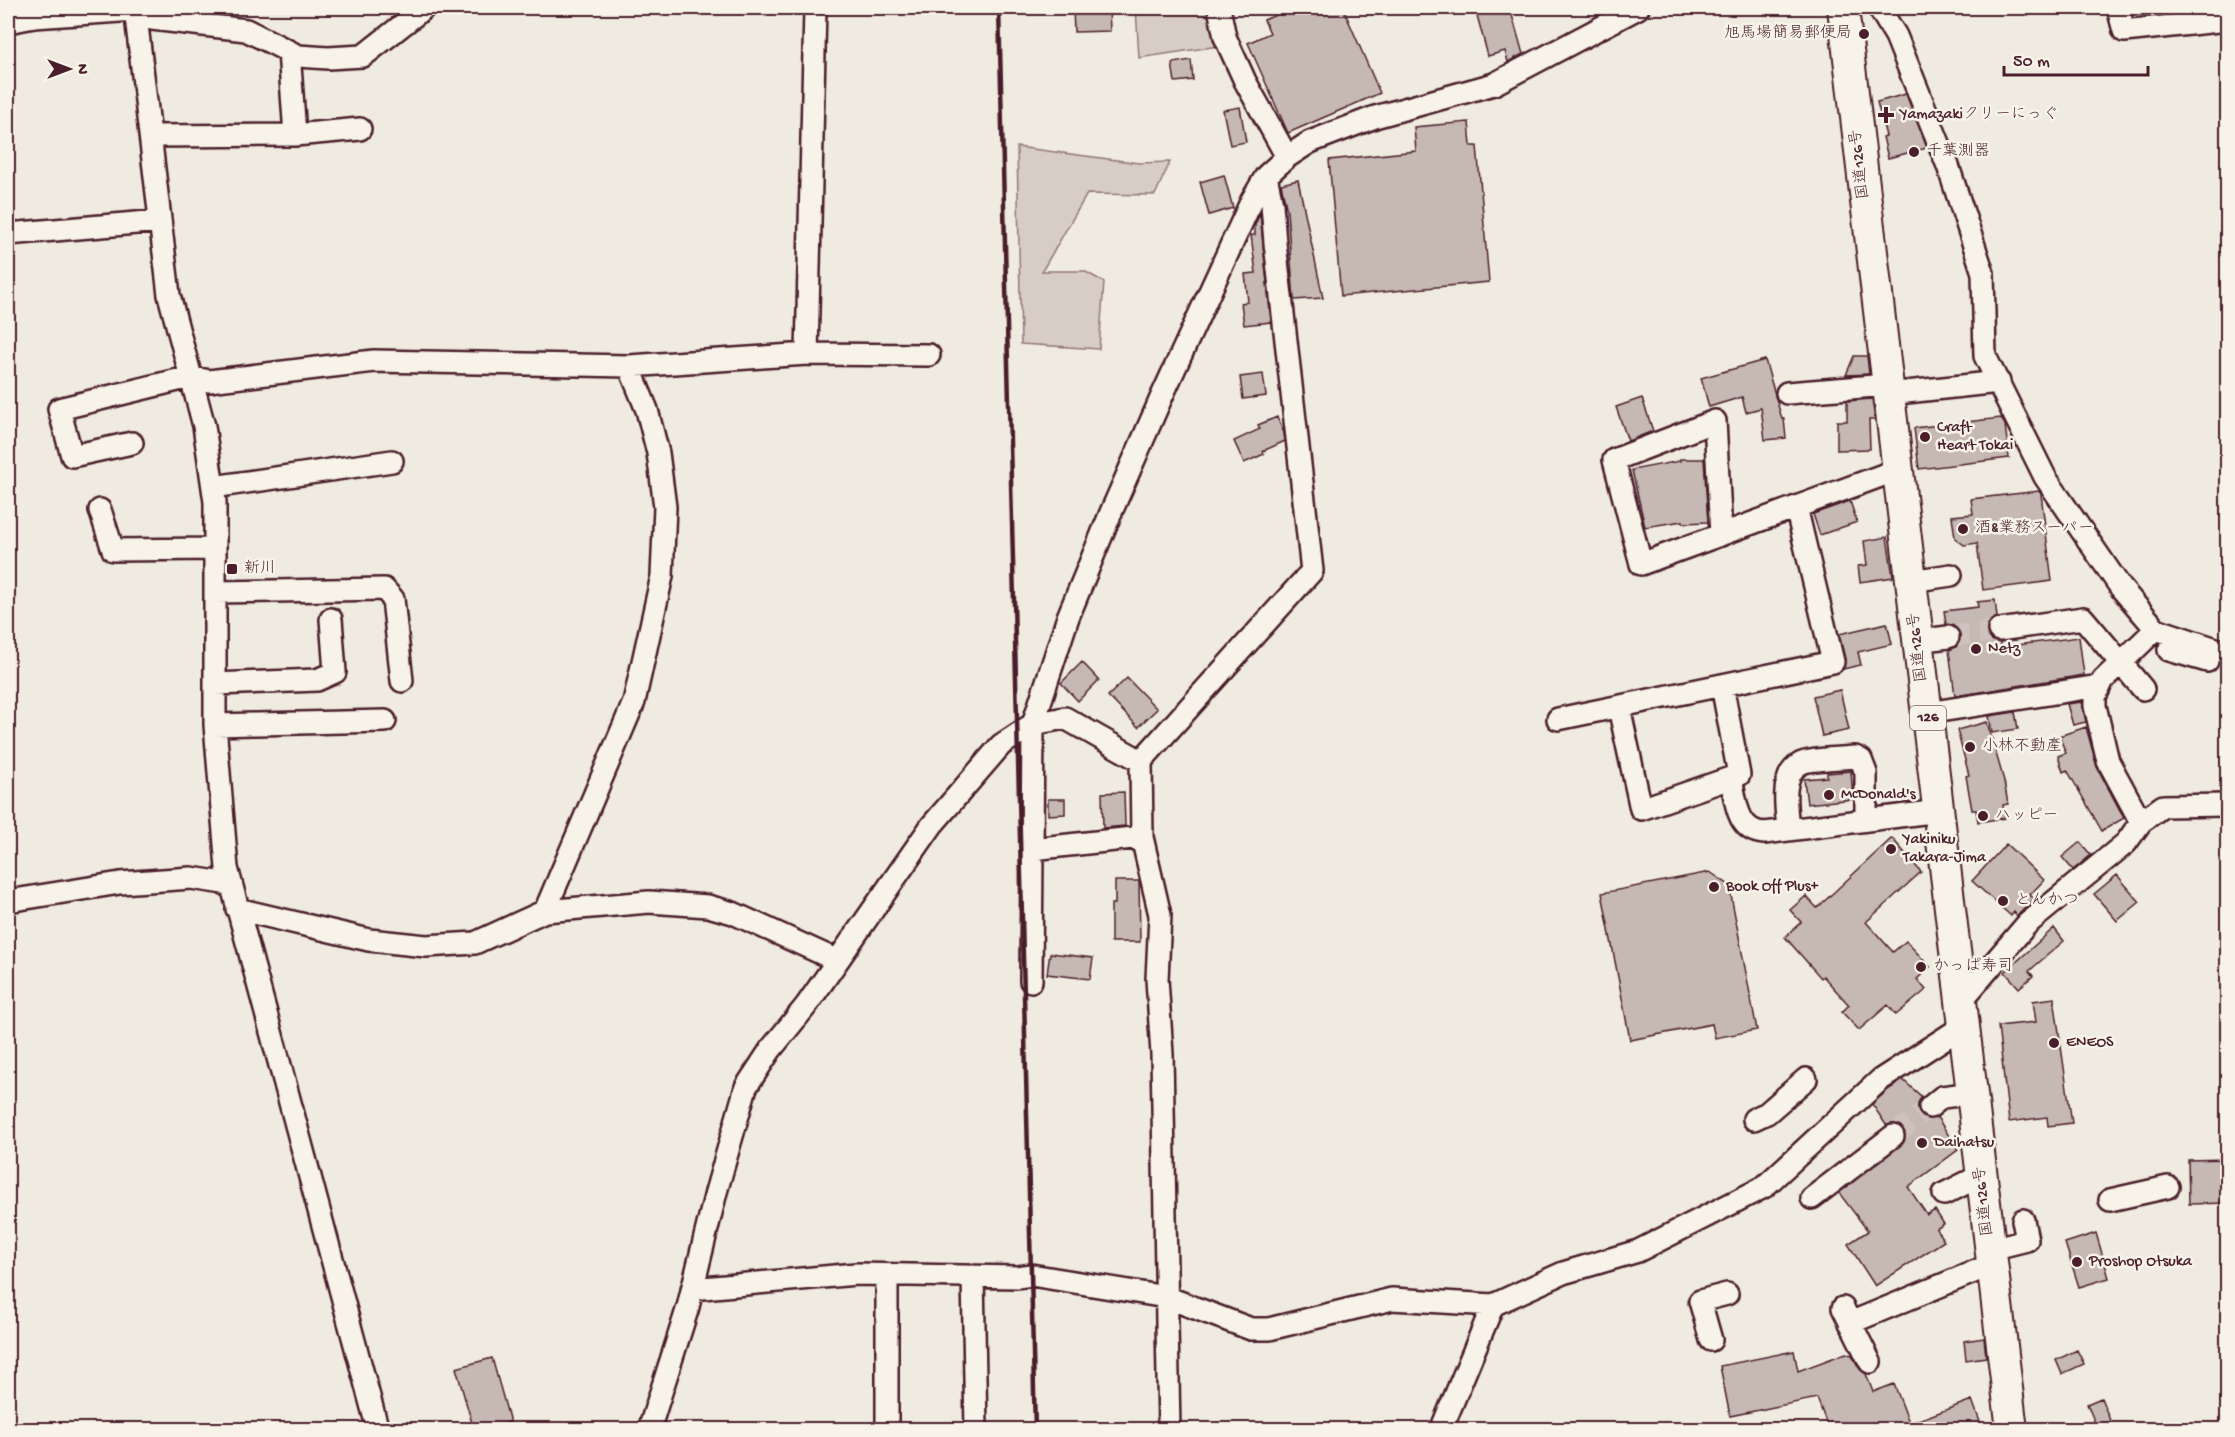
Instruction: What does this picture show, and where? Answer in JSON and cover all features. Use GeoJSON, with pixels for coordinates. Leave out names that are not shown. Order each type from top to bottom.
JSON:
{"type":"FeatureCollection","features":[{"type":"Feature","properties":{"kind":"highway","name":"国道126号"},"geometry":{"type":"LineString","coordinates":[[1843,8],[1888,390],[1904,486],[1911,581],[2012,1430]]}},
{"type":"Feature","properties":{"kind":"street"},"geometry":{"type":"LineString","coordinates":[[8,22],[34,17],[135,9],[152,19],[246,30],[298,56],[328,58],[363,56],[424,8]]}},
{"type":"Feature","properties":{"kind":"street"},"geometry":{"type":"LineString","coordinates":[[807,354],[815,8]]}},
{"type":"Feature","properties":{"kind":"street"},"geometry":{"type":"LineString","coordinates":[[1219,8],[1225,37],[1241,72],[1287,157]]}},
{"type":"Feature","properties":{"kind":"street"},"geometry":{"type":"LineString","coordinates":[[1031,981],[1033,724],[1068,616],[1112,510],[1252,200],[1266,176],[1287,157],[1310,142],[1375,117],[1494,84],[1638,8]]}},
{"type":"Feature","properties":{"kind":"street"},"geometry":{"type":"LineString","coordinates":[[1879,8],[1896,36],[1948,166],[1983,273],[1985,356],[2045,477],[2121,588],[2156,628],[2199,653]]}},
{"type":"Feature","properties":{"kind":"street"},"geometry":{"type":"LineString","coordinates":[[2118,8],[2124,31],[2228,20]]}},
{"type":"Feature","properties":{"kind":"street"},"geometry":{"type":"LineString","coordinates":[[135,9],[169,295],[204,426],[213,487],[215,725],[226,868],[378,1430]]}},
{"type":"Feature","properties":{"kind":"street"},"geometry":{"type":"LineString","coordinates":[[289,51],[295,135]]}},
{"type":"Feature","properties":{"kind":"street"},"geometry":{"type":"LineString","coordinates":[[150,136],[295,135],[360,129]]}},
{"type":"Feature","properties":{"kind":"street"},"geometry":{"type":"LineString","coordinates":[[1169,1430],[1162,1054],[1157,979],[1160,915],[1142,837],[1141,761],[1312,571],[1272,204],[1266,176]]}},
{"type":"Feature","properties":{"kind":"street"},"geometry":{"type":"LineString","coordinates":[[8,234],[160,222]]}},
{"type":"Feature","properties":{"kind":"street"},"geometry":{"type":"LineString","coordinates":[[132,443],[72,456],[60,409],[190,378],[209,381],[374,361],[629,366],[807,354],[929,355]]}},
{"type":"Feature","properties":{"kind":"street"},"geometry":{"type":"LineString","coordinates":[[545,911],[634,702],[662,576],[665,507],[658,453],[647,410],[629,366]]}},
{"type":"Feature","properties":{"kind":"street"},"geometry":{"type":"LineString","coordinates":[[1787,393],[1888,390],[1999,382]]}},
{"type":"Feature","properties":{"kind":"street"},"geometry":{"type":"LineString","coordinates":[[1720,535],[1715,421],[1614,460],[1641,564],[1720,535],[1796,507],[1904,486]]}},
{"type":"Feature","properties":{"kind":"street"},"geometry":{"type":"LineString","coordinates":[[213,487],[392,460]]}},
{"type":"Feature","properties":{"kind":"street"},"geometry":{"type":"LineString","coordinates":[[1558,719],[1833,662],[1796,507]]}},
{"type":"Feature","properties":{"kind":"street"},"geometry":{"type":"LineString","coordinates":[[100,510],[113,550],[215,549]]}},
{"type":"Feature","properties":{"kind":"street"},"geometry":{"type":"LineString","coordinates":[[1911,581],[1951,575]]}},
{"type":"Feature","properties":{"kind":"street"},"geometry":{"type":"LineString","coordinates":[[215,592],[384,589],[393,599],[402,681]]}},
{"type":"Feature","properties":{"kind":"street"},"geometry":{"type":"LineString","coordinates":[[1999,630],[2083,618],[2143,689]]}},
{"type":"Feature","properties":{"kind":"street"},"geometry":{"type":"LineString","coordinates":[[215,684],[317,680],[335,672],[331,619]]}},
{"type":"Feature","properties":{"kind":"street"},"geometry":{"type":"LineString","coordinates":[[2141,822],[2108,761],[2095,706],[2099,686],[2156,628]]}},
{"type":"Feature","properties":{"kind":"street"},"geometry":{"type":"LineString","coordinates":[[1918,640],[1948,637]]}},
{"type":"Feature","properties":{"kind":"street"},"geometry":{"type":"LineString","coordinates":[[2169,650],[2228,653]]}},
{"type":"Feature","properties":{"kind":"street"},"geometry":{"type":"LineString","coordinates":[[1619,707],[1641,809],[1739,775],[1722,685]]}},
{"type":"Feature","properties":{"kind":"street"},"geometry":{"type":"LineString","coordinates":[[1927,713],[2099,686]]}},
{"type":"Feature","properties":{"kind":"street"},"geometry":{"type":"LineString","coordinates":[[653,1429],[746,1087],[771,1049],[806,1006],[932,825],[1001,746],[1033,724],[1065,718],[1141,761]]}},
{"type":"Feature","properties":{"kind":"street"},"geometry":{"type":"LineString","coordinates":[[215,725],[385,721]]}},
{"type":"Feature","properties":{"kind":"street"},"geometry":{"type":"LineString","coordinates":[[1788,830],[1787,785],[1792,770],[1801,762],[1855,757],[1861,760],[1866,772],[1866,820]]}},
{"type":"Feature","properties":{"kind":"street"},"geometry":{"type":"LineString","coordinates":[[1731,778],[1741,819],[1754,832],[1764,833],[1939,811]]}},
{"type":"Feature","properties":{"kind":"street"},"geometry":{"type":"LineString","coordinates":[[692,1289],[856,1274],[1031,1275],[1166,1297],[1251,1329],[1269,1329],[1392,1299],[1493,1305],[1563,1273],[1638,1251],[1764,1187],[1880,1080],[1963,1013],[2027,924],[2126,843],[2141,822],[2163,806],[2228,805]]}},
{"type":"Feature","properties":{"kind":"street"},"geometry":{"type":"LineString","coordinates":[[1032,849],[1142,837]]}},
{"type":"Feature","properties":{"kind":"street"},"geometry":{"type":"LineString","coordinates":[[8,901],[120,883],[191,878],[230,884]]}},
{"type":"Feature","properties":{"kind":"street"},"geometry":{"type":"LineString","coordinates":[[237,909],[369,939],[426,946],[475,943],[545,911],[649,902],[708,906],[733,913],[836,960]]}},
{"type":"Feature","properties":{"kind":"street"},"geometry":{"type":"LineString","coordinates":[[1754,1119],[1767,1113],[1806,1079]]}},
{"type":"Feature","properties":{"kind":"street"},"geometry":{"type":"LineString","coordinates":[[1930,1107],[1942,1097],[1973,1093]]}},
{"type":"Feature","properties":{"kind":"street"},"geometry":{"type":"LineString","coordinates":[[1812,1198],[1893,1136]]}},
{"type":"Feature","properties":{"kind":"street"},"geometry":{"type":"LineString","coordinates":[[1944,1194],[1982,1175]]}},
{"type":"Feature","properties":{"kind":"street"},"geometry":{"type":"LineString","coordinates":[[2110,1200],[2168,1187]]}},
{"type":"Feature","properties":{"kind":"street"},"geometry":{"type":"LineString","coordinates":[[1870,1362],[1847,1315],[2027,1240],[2023,1220]]}},
{"type":"Feature","properties":{"kind":"street"},"geometry":{"type":"LineString","coordinates":[[887,1275],[887,1430]]}},
{"type":"Feature","properties":{"kind":"street"},"geometry":{"type":"LineString","coordinates":[[973,1276],[976,1430]]}},
{"type":"Feature","properties":{"kind":"street"},"geometry":{"type":"LineString","coordinates":[[1711,1340],[1700,1301],[1726,1294]]}},
{"type":"Feature","properties":{"kind":"street"},"geometry":{"type":"LineString","coordinates":[[1441,1430],[1493,1305]]}},
{"type":"Feature","properties":{"kind":"shaded area"},"geometry":{"type":"Polygon","coordinates":[[[1136,8],[1212,8],[1218,46],[1139,58],[1136,8]]]}},
{"type":"Feature","properties":{"kind":"shaded area"},"geometry":{"type":"Polygon","coordinates":[[[1017,147],[1139,163],[1170,162],[1155,195],[1087,194],[1042,271],[1084,271],[1104,282],[1099,349],[1021,344],[1017,147]]]}},
{"type":"Feature","properties":{"kind":"building"},"geometry":{"type":"Polygon","coordinates":[[[1073,8],[1109,8],[1110,31],[1074,32],[1073,8]]]}},
{"type":"Feature","properties":{"kind":"building"},"geometry":{"type":"Polygon","coordinates":[[[1292,8],[1343,8],[1380,93],[1288,133],[1248,43],[1270,33],[1264,20],[1292,8]]]}},
{"type":"Feature","properties":{"kind":"building"},"geometry":{"type":"Polygon","coordinates":[[[1475,8],[1510,8],[1523,54],[1508,62],[1505,51],[1488,56],[1475,8]]]}},
{"type":"Feature","properties":{"kind":"building"},"geometry":{"type":"Polygon","coordinates":[[[1191,60],[1193,80],[1175,82],[1172,63],[1191,60]]]}},
{"type":"Feature","properties":{"kind":"building"},"geometry":{"type":"Polygon","coordinates":[[[1906,94],[1927,148],[1888,158],[1883,137],[1886,136],[1877,102],[1906,94]]]}},
{"type":"Feature","properties":{"kind":"building"},"geometry":{"type":"Polygon","coordinates":[[[1240,107],[1246,142],[1230,145],[1223,110],[1240,107]]]}},
{"type":"Feature","properties":{"kind":"building"},"geometry":{"type":"Polygon","coordinates":[[[1469,122],[1471,146],[1477,146],[1489,282],[1341,296],[1329,160],[1416,151],[1414,127],[1469,122]]]}},
{"type":"Feature","properties":{"kind":"building"},"geometry":{"type":"Polygon","coordinates":[[[1224,175],[1233,208],[1209,215],[1200,182],[1224,175]]]}},
{"type":"Feature","properties":{"kind":"building"},"geometry":{"type":"Polygon","coordinates":[[[1298,180],[1323,298],[1294,300],[1287,211],[1281,184],[1298,180]]]}},
{"type":"Feature","properties":{"kind":"building"},"geometry":{"type":"Polygon","coordinates":[[[1260,213],[1271,322],[1244,325],[1241,303],[1248,302],[1245,274],[1256,273],[1251,235],[1255,235],[1255,225],[1260,213]]]}},
{"type":"Feature","properties":{"kind":"building"},"geometry":{"type":"Polygon","coordinates":[[[1854,356],[1867,356],[1869,374],[1846,375],[1854,356]]]}},
{"type":"Feature","properties":{"kind":"building"},"geometry":{"type":"Polygon","coordinates":[[[1765,360],[1782,419],[1784,419],[1786,438],[1765,440],[1761,408],[1746,412],[1742,397],[1709,407],[1701,378],[1765,360]]]}},
{"type":"Feature","properties":{"kind":"building"},"geometry":{"type":"Polygon","coordinates":[[[1263,374],[1266,396],[1243,399],[1240,377],[1263,374]]]}},
{"type":"Feature","properties":{"kind":"building"},"geometry":{"type":"Polygon","coordinates":[[[1642,398],[1653,431],[1628,441],[1616,407],[1642,398]]]}},
{"type":"Feature","properties":{"kind":"building"},"geometry":{"type":"Polygon","coordinates":[[[1872,399],[1875,420],[1869,420],[1870,449],[1837,450],[1837,421],[1847,421],[1847,401],[1872,399]]]}},
{"type":"Feature","properties":{"kind":"building"},"geometry":{"type":"Polygon","coordinates":[[[1277,417],[1285,441],[1244,463],[1234,441],[1260,429],[1258,425],[1277,417]]]}},
{"type":"Feature","properties":{"kind":"building"},"geometry":{"type":"Polygon","coordinates":[[[2001,418],[2005,425],[2009,458],[1919,469],[1914,428],[2001,418]]]}},
{"type":"Feature","properties":{"kind":"building"},"geometry":{"type":"Polygon","coordinates":[[[1680,459],[1704,459],[1708,522],[1683,523],[1683,521],[1645,527],[1632,470],[1680,461],[1680,459]]]}},
{"type":"Feature","properties":{"kind":"building"},"geometry":{"type":"Polygon","coordinates":[[[2039,491],[2052,581],[1983,590],[1977,543],[1964,545],[1955,538],[1952,516],[1973,514],[1971,499],[2039,491]]]}},
{"type":"Feature","properties":{"kind":"building"},"geometry":{"type":"Polygon","coordinates":[[[1850,501],[1857,522],[1820,535],[1813,514],[1850,501]]]}},
{"type":"Feature","properties":{"kind":"building"},"geometry":{"type":"Polygon","coordinates":[[[1887,537],[1893,577],[1860,582],[1858,566],[1867,565],[1864,541],[1887,537]]]}},
{"type":"Feature","properties":{"kind":"building"},"geometry":{"type":"Polygon","coordinates":[[[1995,600],[1997,617],[1987,626],[1989,638],[2000,643],[2001,647],[2079,637],[2084,675],[1955,696],[1949,650],[1956,647],[1961,636],[1958,629],[1946,624],[1944,611],[1978,607],[1977,602],[1995,600]]]}},
{"type":"Feature","properties":{"kind":"building"},"geometry":{"type":"Polygon","coordinates":[[[1887,623],[1892,644],[1858,652],[1861,665],[1843,669],[1845,659],[1839,634],[1887,623]]]}},
{"type":"Feature","properties":{"kind":"building"},"geometry":{"type":"Polygon","coordinates":[[[1082,662],[1099,680],[1078,701],[1061,683],[1082,662]]]}},
{"type":"Feature","properties":{"kind":"building"},"geometry":{"type":"Polygon","coordinates":[[[1127,678],[1157,709],[1138,727],[1108,696],[1127,678]]]}},
{"type":"Feature","properties":{"kind":"building"},"geometry":{"type":"Polygon","coordinates":[[[1840,690],[1849,730],[1822,736],[1813,696],[1840,690]]]}},
{"type":"Feature","properties":{"kind":"building"},"geometry":{"type":"Polygon","coordinates":[[[2082,702],[2086,722],[2073,725],[2067,704],[2082,702]]]}},
{"type":"Feature","properties":{"kind":"building"},"geometry":{"type":"Polygon","coordinates":[[[2015,712],[2018,729],[1992,733],[1989,716],[2015,712]]]}},
{"type":"Feature","properties":{"kind":"building"},"geometry":{"type":"Polygon","coordinates":[[[1987,722],[2004,781],[2008,804],[2003,805],[2005,818],[1978,822],[1976,810],[1972,810],[1966,776],[1969,775],[1957,730],[1987,722]]]}},
{"type":"Feature","properties":{"kind":"building"},"geometry":{"type":"Polygon","coordinates":[[[2086,727],[2097,767],[2124,818],[2102,831],[2067,770],[2063,772],[2058,756],[2066,753],[2059,736],[2086,727]]]}},
{"type":"Feature","properties":{"kind":"building"},"geometry":{"type":"Polygon","coordinates":[[[1851,771],[1853,799],[1807,804],[1804,779],[1827,777],[1827,773],[1851,771]]]}},
{"type":"Feature","properties":{"kind":"building"},"geometry":{"type":"Polygon","coordinates":[[[1124,792],[1125,826],[1103,828],[1102,793],[1124,792]]]}},
{"type":"Feature","properties":{"kind":"building"},"geometry":{"type":"Polygon","coordinates":[[[1048,799],[1065,799],[1065,814],[1048,815],[1048,799]]]}},
{"type":"Feature","properties":{"kind":"building"},"geometry":{"type":"Polygon","coordinates":[[[1892,838],[1921,872],[1866,922],[1893,952],[1906,941],[1930,967],[1917,979],[1926,990],[1896,1015],[1888,1005],[1859,1030],[1842,1012],[1849,1005],[1823,976],[1821,978],[1785,937],[1801,922],[1790,910],[1806,896],[1817,908],[1892,838]]]}},
{"type":"Feature","properties":{"kind":"building"},"geometry":{"type":"Polygon","coordinates":[[[2080,842],[2091,855],[2073,870],[2062,857],[2080,842]]]}},
{"type":"Feature","properties":{"kind":"building"},"geometry":{"type":"Polygon","coordinates":[[[2006,844],[2044,880],[2030,895],[2034,899],[2017,916],[2014,912],[2011,916],[1972,881],[2006,844]]]}},
{"type":"Feature","properties":{"kind":"building"},"geometry":{"type":"Polygon","coordinates":[[[1710,872],[1729,885],[1757,1030],[1715,1038],[1712,1024],[1630,1040],[1602,893],[1710,872]]]}},
{"type":"Feature","properties":{"kind":"building"},"geometry":{"type":"Polygon","coordinates":[[[2117,875],[2140,902],[2117,921],[2094,894],[2117,875]]]}},
{"type":"Feature","properties":{"kind":"building"},"geometry":{"type":"Polygon","coordinates":[[[1115,881],[1139,881],[1140,942],[1111,942],[1111,904],[1115,904],[1115,881]]]}},
{"type":"Feature","properties":{"kind":"building"},"geometry":{"type":"Polygon","coordinates":[[[2054,928],[2064,941],[2029,971],[2033,976],[2019,988],[2005,972],[2054,928]]]}},
{"type":"Feature","properties":{"kind":"building"},"geometry":{"type":"Polygon","coordinates":[[[1050,953],[1093,958],[1090,979],[1047,974],[1050,953]]]}},
{"type":"Feature","properties":{"kind":"building"},"geometry":{"type":"Polygon","coordinates":[[[2054,998],[2072,1123],[2048,1126],[2047,1117],[2009,1122],[1998,1026],[2036,1022],[2033,1001],[2054,998]]]}},
{"type":"Feature","properties":{"kind":"building"},"geometry":{"type":"Polygon","coordinates":[[[1903,1080],[1922,1097],[1918,1103],[1920,1115],[1926,1119],[1937,1117],[1958,1150],[1908,1187],[1927,1215],[1935,1210],[1944,1224],[1936,1229],[1944,1241],[1875,1286],[1848,1244],[1868,1231],[1839,1193],[1904,1141],[1903,1128],[1897,1124],[1886,1125],[1872,1104],[1903,1080]]]}},
{"type":"Feature","properties":{"kind":"building"},"geometry":{"type":"Polygon","coordinates":[[[2228,1159],[2228,1203],[2189,1204],[2188,1160],[2228,1159]]]}},
{"type":"Feature","properties":{"kind":"building"},"geometry":{"type":"Polygon","coordinates":[[[2096,1233],[2109,1278],[2079,1287],[2065,1243],[2096,1233]]]}},
{"type":"Feature","properties":{"kind":"building"},"geometry":{"type":"Polygon","coordinates":[[[1984,1338],[1986,1357],[1966,1360],[1964,1341],[1984,1338]]]}},
{"type":"Feature","properties":{"kind":"building"},"geometry":{"type":"Polygon","coordinates":[[[2077,1350],[2084,1364],[2062,1374],[2056,1360],[2077,1350]]]}},
{"type":"Feature","properties":{"kind":"building"},"geometry":{"type":"Polygon","coordinates":[[[1794,1351],[1798,1371],[1846,1353],[1852,1355],[1859,1368],[1866,1374],[1873,1392],[1894,1384],[1909,1422],[1889,1430],[1829,1430],[1817,1398],[1730,1416],[1720,1366],[1794,1351]]]}},
{"type":"Feature","properties":{"kind":"building"},"geometry":{"type":"Polygon","coordinates":[[[492,1358],[510,1422],[484,1430],[474,1430],[456,1368],[492,1358]]]}},
{"type":"Feature","properties":{"kind":"building"},"geometry":{"type":"Polygon","coordinates":[[[2101,1398],[2114,1430],[2098,1430],[2087,1404],[2101,1398]]]}},
{"type":"Feature","properties":{"kind":"building"},"geometry":{"type":"Polygon","coordinates":[[[1972,1400],[1983,1430],[1897,1430],[1897,1428],[1972,1400]]]}},
{"type":"Feature","properties":{"kind":"tunnel"},"geometry":{"type":"LineString","coordinates":[[1948,637],[1999,630]]}},
{"type":"Feature","properties":{"kind":"tunnel"},"geometry":{"type":"LineString","coordinates":[[1893,1136],[1930,1107]]}},
{"type":"Feature","properties":{"kind":"railway"},"geometry":{"type":"LineString","coordinates":[[999,8],[1035,1430]]}},
{"type":"Feature","properties":{"kind":"place","name":"旭馬場簡易郵便局"},"geometry":{"type":"Point","coordinates":[1864,34]}},
{"type":"Feature","properties":{"kind":"place","name":"Yamazakiクリーにっぐ"},"geometry":{"type":"Point","coordinates":[1886,115]}},
{"type":"Feature","properties":{"kind":"place","name":"千葉測器"},"geometry":{"type":"Point","coordinates":[1914,152]}},
{"type":"Feature","properties":{"kind":"place","name":"Craft Heart Tokai"},"geometry":{"type":"Point","coordinates":[1925,437]}},
{"type":"Feature","properties":{"kind":"place","name":"酒&業務スーパー"},"geometry":{"type":"Point","coordinates":[1963,529]}},
{"type":"Feature","properties":{"kind":"place","name":"新川"},"geometry":{"type":"Point","coordinates":[232,569]}},
{"type":"Feature","properties":{"kind":"place","name":"Netz"},"geometry":{"type":"Point","coordinates":[1976,649]}},
{"type":"Feature","properties":{"kind":"place","name":"小林不動產"},"geometry":{"type":"Point","coordinates":[1970,747]}},
{"type":"Feature","properties":{"kind":"place","name":"McDonald's"},"geometry":{"type":"Point","coordinates":[1829,795]}},
{"type":"Feature","properties":{"kind":"place","name":"ハッピー"},"geometry":{"type":"Point","coordinates":[1983,816]}},
{"type":"Feature","properties":{"kind":"place","name":"Yakiniku Takara-Jima"},"geometry":{"type":"Point","coordinates":[1891,849]}},
{"type":"Feature","properties":{"kind":"place","name":"Book Off Plus+"},"geometry":{"type":"Point","coordinates":[1714,887]}},
{"type":"Feature","properties":{"kind":"place","name":"とんかつ"},"geometry":{"type":"Point","coordinates":[2003,901]}},
{"type":"Feature","properties":{"kind":"place","name":"かっぱ寿司"},"geometry":{"type":"Point","coordinates":[1921,967]}},
{"type":"Feature","properties":{"kind":"place","name":"ENEOS"},"geometry":{"type":"Point","coordinates":[2054,1043]}},
{"type":"Feature","properties":{"kind":"place","name":"Daihatsu"},"geometry":{"type":"Point","coordinates":[1922,1143]}},
{"type":"Feature","properties":{"kind":"place","name":"Proshop Otsuka"},"geometry":{"type":"Point","coordinates":[2077,1262]}}]}
